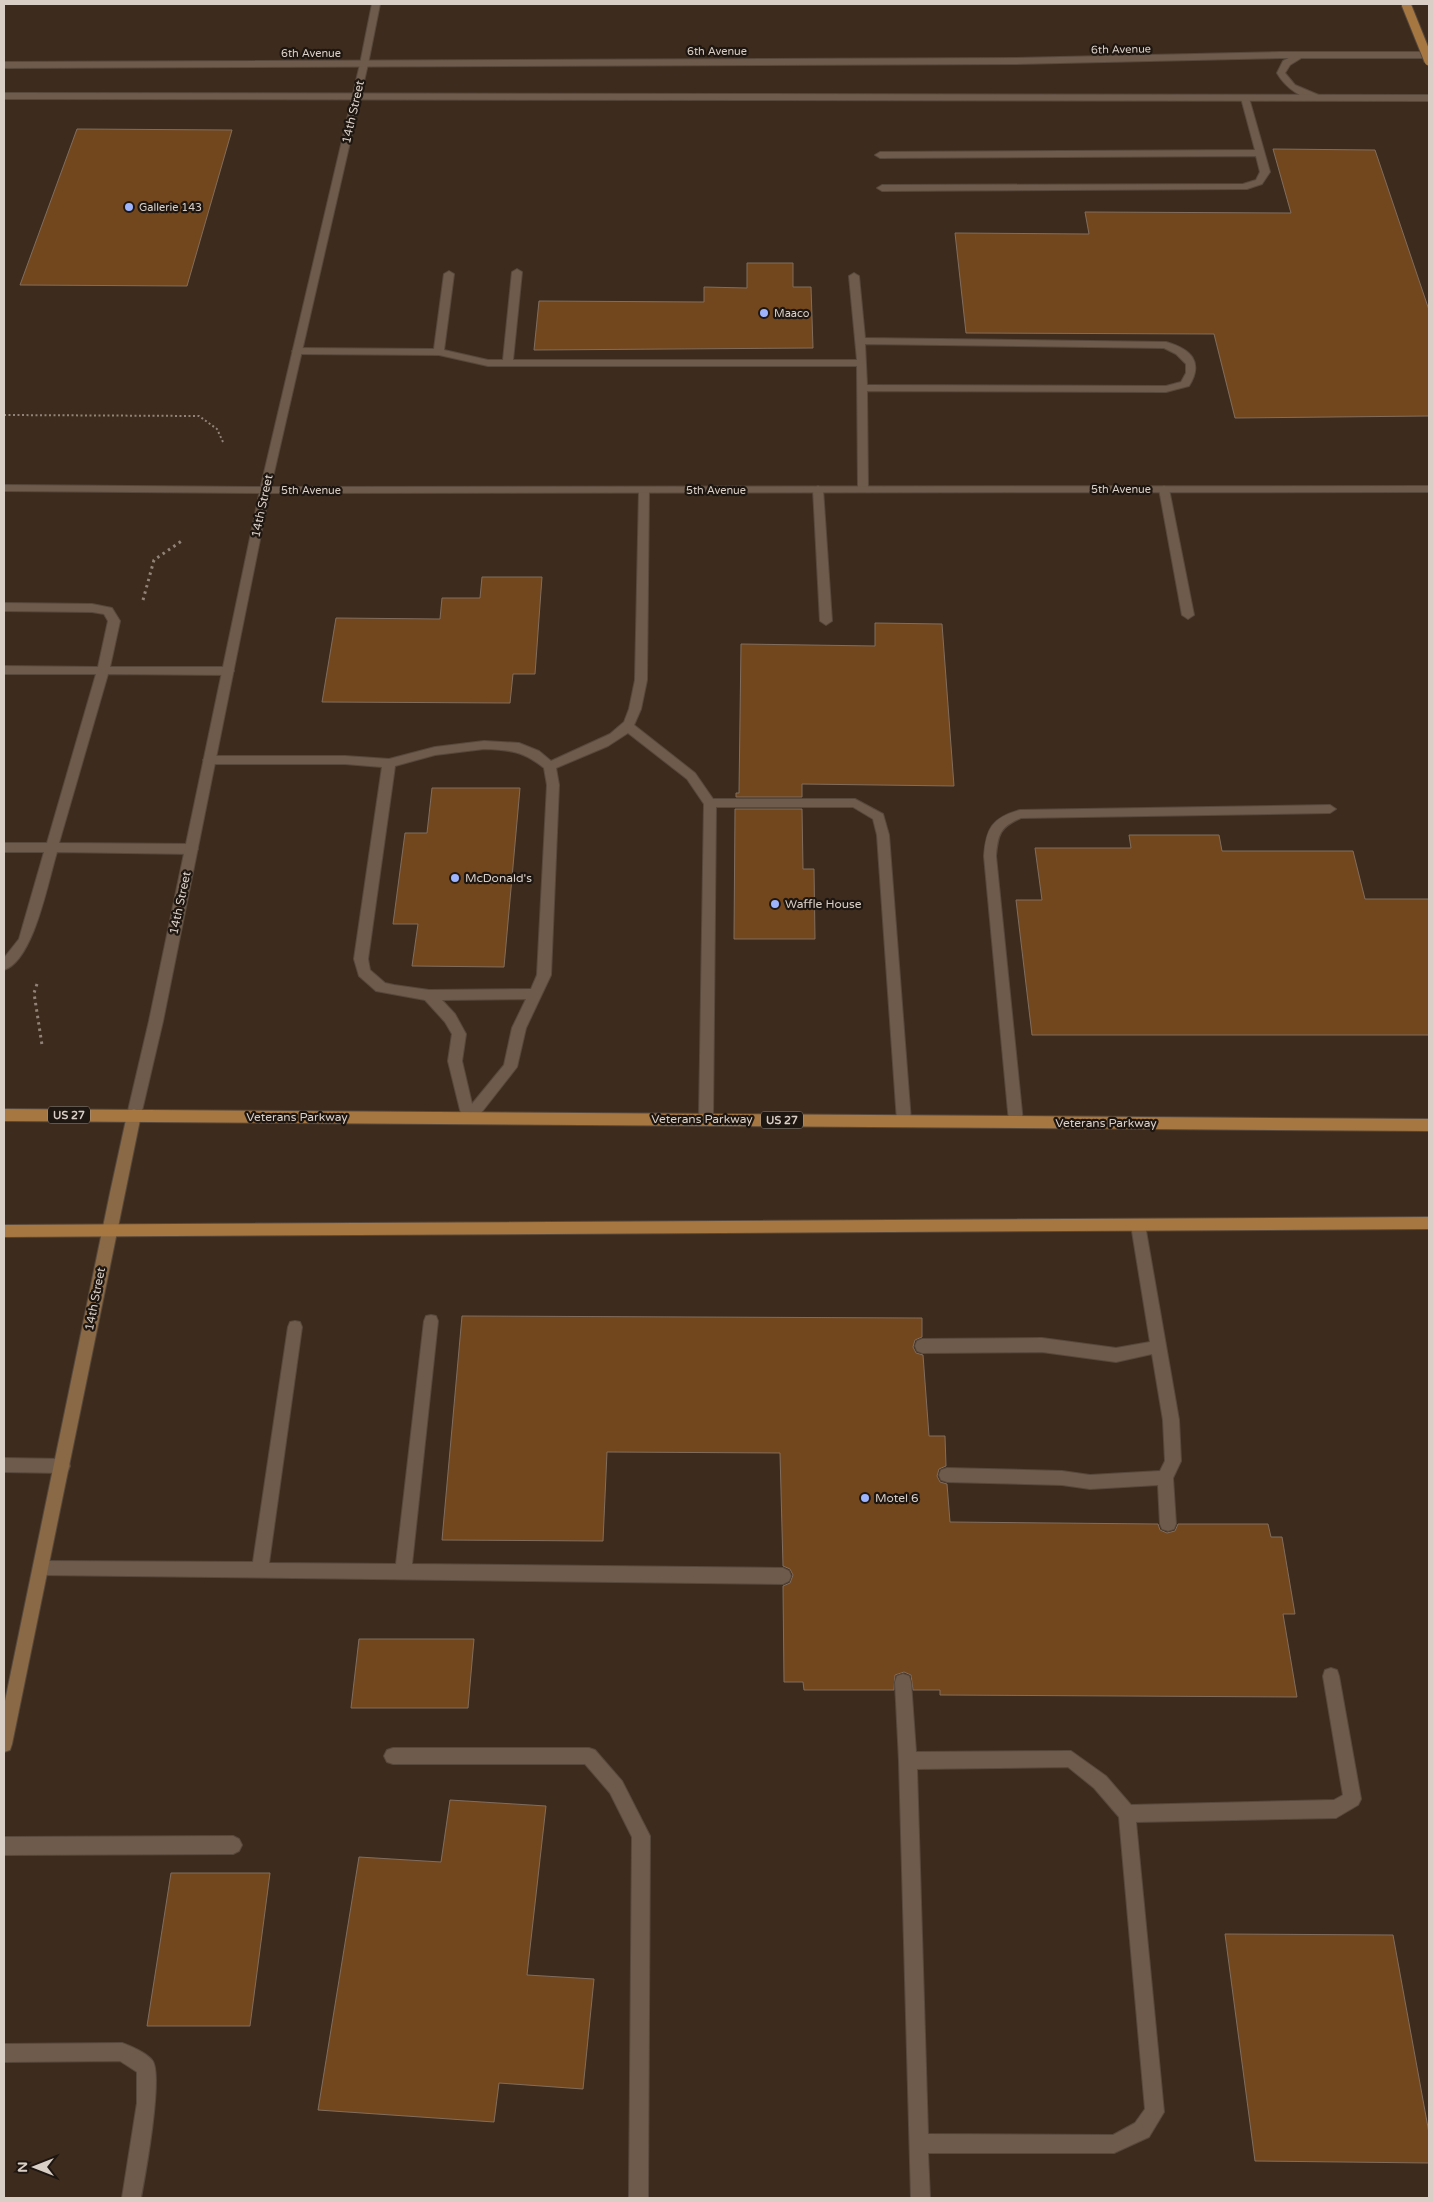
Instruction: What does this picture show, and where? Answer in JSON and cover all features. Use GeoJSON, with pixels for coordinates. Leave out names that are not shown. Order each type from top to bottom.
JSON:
{"type":"FeatureCollection","features":[{"type":"Feature","properties":{"kind":"main road"},"geometry":{"type":"LineString","coordinates":[[1406,4],[1429,61]]}},
{"type":"Feature","properties":{"kind":"main road","name":"Veterans Parkway"},"geometry":{"type":"LineString","coordinates":[[4,1115],[1429,1125]]}},
{"type":"Feature","properties":{"kind":"main road","name":"14th Street"},"geometry":{"type":"LineString","coordinates":[[4,1744],[42,1568],[108,1232],[134,1115]]}},
{"type":"Feature","properties":{"kind":"main road"},"geometry":{"type":"LineString","coordinates":[[4,1231],[108,1232],[1429,1223]]}},
{"type":"Feature","properties":{"kind":"street","name":"14th Street"},"geometry":{"type":"LineString","coordinates":[[134,1115],[192,850],[265,490],[364,64],[376,4]]}},
{"type":"Feature","properties":{"kind":"street","name":"6th Avenue"},"geometry":{"type":"LineString","coordinates":[[4,65],[1056,61],[1300,55],[1429,55]]}},
{"type":"Feature","properties":{"kind":"street"},"geometry":{"type":"LineString","coordinates":[[1300,55],[1286,63],[1281,73],[1284,80],[1295,90],[1318,98]]}},
{"type":"Feature","properties":{"kind":"street"},"geometry":{"type":"LineString","coordinates":[[4,96],[1429,98]]}},
{"type":"Feature","properties":{"kind":"street"},"geometry":{"type":"LineString","coordinates":[[882,188],[1244,187],[1259,182],[1265,172],[1245,98]]}},
{"type":"Feature","properties":{"kind":"street"},"geometry":{"type":"LineString","coordinates":[[880,155],[1260,153]]}},
{"type":"Feature","properties":{"kind":"street"},"geometry":{"type":"LineString","coordinates":[[508,363],[517,272]]}},
{"type":"Feature","properties":{"kind":"street"},"geometry":{"type":"LineString","coordinates":[[439,352],[449,274]]}},
{"type":"Feature","properties":{"kind":"street"},"geometry":{"type":"LineString","coordinates":[[854,276],[862,363],[863,490]]}},
{"type":"Feature","properties":{"kind":"street"},"geometry":{"type":"LineString","coordinates":[[860,341],[1166,345],[1180,352],[1191,363],[1191,373],[1185,384],[1166,389],[862,388]]}},
{"type":"Feature","properties":{"kind":"street"},"geometry":{"type":"LineString","coordinates":[[297,352],[439,352],[488,363],[862,363]]}},
{"type":"Feature","properties":{"kind":"street","name":"5th Avenue"},"geometry":{"type":"LineString","coordinates":[[4,488],[265,490],[1429,489]]}},
{"type":"Feature","properties":{"kind":"street"},"geometry":{"type":"LineString","coordinates":[[1164,489],[1188,615]]}},
{"type":"Feature","properties":{"kind":"street"},"geometry":{"type":"LineString","coordinates":[[550,766],[599,746],[627,726],[636,708],[640,680],[644,490]]}},
{"type":"Feature","properties":{"kind":"street"},"geometry":{"type":"LineString","coordinates":[[818,490],[826,621]]}},
{"type":"Feature","properties":{"kind":"street"},"geometry":{"type":"LineString","coordinates":[[4,607],[92,608],[108,611],[114,621],[103,670],[25,940],[13,958],[4,965]]}},
{"type":"Feature","properties":{"kind":"street"},"geometry":{"type":"LineString","coordinates":[[4,670],[228,671]]}},
{"type":"Feature","properties":{"kind":"street"},"geometry":{"type":"LineString","coordinates":[[627,726],[691,776],[710,803],[706,1120]]}},
{"type":"Feature","properties":{"kind":"street"},"geometry":{"type":"LineString","coordinates":[[210,760],[345,760],[389,763],[435,751],[484,745],[515,746],[535,754],[550,766],[553,785],[544,975],[519,1028],[510,1067],[469,1118]]}},
{"type":"Feature","properties":{"kind":"street"},"geometry":{"type":"LineString","coordinates":[[389,763],[361,959],[364,972],[381,986],[429,996],[536,994]]}},
{"type":"Feature","properties":{"kind":"street"},"geometry":{"type":"LineString","coordinates":[[710,803],[855,803],[879,817],[883,836],[904,1121]]}},
{"type":"Feature","properties":{"kind":"street"},"geometry":{"type":"LineString","coordinates":[[1016,1122],[990,856],[991,834],[1002,821],[1020,814],[1330,809]]}},
{"type":"Feature","properties":{"kind":"street"},"geometry":{"type":"LineString","coordinates":[[4,847],[192,850]]}},
{"type":"Feature","properties":{"kind":"street"},"geometry":{"type":"LineString","coordinates":[[429,996],[450,1018],[458,1034],[455,1061],[469,1118]]}},
{"type":"Feature","properties":{"kind":"street"},"geometry":{"type":"LineString","coordinates":[[1138,1225],[1170,1420],[1174,1460],[1165,1478],[1168,1524]]}},
{"type":"Feature","properties":{"kind":"street"},"geometry":{"type":"LineString","coordinates":[[403,1571],[431,1321]]}},
{"type":"Feature","properties":{"kind":"street"},"geometry":{"type":"LineString","coordinates":[[260,1570],[295,1327]]}},
{"type":"Feature","properties":{"kind":"street"},"geometry":{"type":"LineString","coordinates":[[922,1346],[1042,1345],[1116,1355],[1158,1346]]}},
{"type":"Feature","properties":{"kind":"street"},"geometry":{"type":"LineString","coordinates":[[4,1465],[62,1466]]}},
{"type":"Feature","properties":{"kind":"street"},"geometry":{"type":"LineString","coordinates":[[947,1474],[1062,1478],[1090,1482],[1165,1478]]}},
{"type":"Feature","properties":{"kind":"street"},"geometry":{"type":"LineString","coordinates":[[42,1568],[783,1576]]}},
{"type":"Feature","properties":{"kind":"street"},"geometry":{"type":"LineString","coordinates":[[1127,1814],[1336,1809],[1352,1799],[1330,1676]]}},
{"type":"Feature","properties":{"kind":"street"},"geometry":{"type":"LineString","coordinates":[[903,1682],[908,1761],[920,2198]]}},
{"type":"Feature","properties":{"kind":"street"},"geometry":{"type":"LineString","coordinates":[[393,1756],[589,1756],[616,1788],[641,1836],[639,2198]]}},
{"type":"Feature","properties":{"kind":"street"},"geometry":{"type":"LineString","coordinates":[[908,1761],[1071,1759],[1100,1782],[1127,1814],[1155,2112],[1142,2130],[1114,2144],[919,2143]]}},
{"type":"Feature","properties":{"kind":"street"},"geometry":{"type":"LineString","coordinates":[[4,1846],[233,1845]]}},
{"type":"Feature","properties":{"kind":"street"},"geometry":{"type":"LineString","coordinates":[[4,2053],[122,2052],[146,2067],[146,2103],[132,2198]]}},
{"type":"Feature","properties":{"kind":"path"},"geometry":{"type":"LineString","coordinates":[[4,415],[199,416],[214,425],[221,433],[223,442]]}},
{"type":"Feature","properties":{"kind":"building","name":"Gallerie 143"},"geometry":{"type":"Polygon","coordinates":[[[77,129],[232,130],[187,286],[20,285],[77,129]]]}},
{"type":"Feature","properties":{"kind":"building"},"geometry":{"type":"Polygon","coordinates":[[[1273,149],[1375,150],[1429,310],[1429,416],[1235,418],[1214,334],[966,333],[955,233],[1089,234],[1085,212],[1291,213],[1273,149]]]}},
{"type":"Feature","properties":{"kind":"building"},"geometry":{"type":"Polygon","coordinates":[[[747,263],[793,263],[793,287],[811,287],[813,348],[534,350],[539,301],[704,302],[704,287],[747,288],[747,263]]]}},
{"type":"Feature","properties":{"kind":"building"},"geometry":{"type":"Polygon","coordinates":[[[482,577],[542,577],[535,674],[513,674],[510,703],[322,702],[336,618],[440,619],[442,598],[480,598],[482,577]]]}},
{"type":"Feature","properties":{"kind":"building"},"geometry":{"type":"Polygon","coordinates":[[[875,623],[942,624],[954,786],[802,784],[802,797],[736,797],[736,793],[739,793],[741,644],[875,646],[875,623]]]}},
{"type":"Feature","properties":{"kind":"building","name":"McDonald's"},"geometry":{"type":"Polygon","coordinates":[[[432,788],[520,788],[504,967],[412,966],[418,924],[393,924],[405,833],[427,833],[432,788]]]}},
{"type":"Feature","properties":{"kind":"building","name":"Waffle House"},"geometry":{"type":"Polygon","coordinates":[[[735,809],[802,809],[803,869],[814,869],[815,939],[734,939],[735,809]]]}},
{"type":"Feature","properties":{"kind":"building"},"geometry":{"type":"Polygon","coordinates":[[[1129,835],[1219,835],[1222,851],[1353,851],[1365,899],[1429,899],[1429,1035],[1032,1035],[1016,900],[1042,900],[1035,848],[1131,848],[1129,835]]]}},
{"type":"Feature","properties":{"kind":"building","name":"Motel 6"},"geometry":{"type":"Polygon","coordinates":[[[462,1316],[922,1318],[922,1337],[915,1340],[913,1347],[916,1353],[923,1355],[929,1436],[945,1436],[946,1466],[939,1469],[937,1476],[940,1482],[947,1484],[950,1522],[1158,1524],[1160,1530],[1167,1533],[1175,1531],[1178,1524],[1268,1524],[1271,1537],[1282,1537],[1295,1614],[1283,1614],[1297,1697],[940,1695],[940,1690],[913,1690],[911,1675],[904,1672],[895,1675],[894,1690],[804,1690],[803,1682],[784,1682],[783,1586],[790,1583],[793,1575],[790,1569],[783,1566],[780,1453],[607,1452],[603,1541],[442,1540],[462,1316]]]}},
{"type":"Feature","properties":{"kind":"building"},"geometry":{"type":"Polygon","coordinates":[[[359,1639],[474,1639],[468,1708],[351,1708],[359,1639]]]}},
{"type":"Feature","properties":{"kind":"building"},"geometry":{"type":"Polygon","coordinates":[[[450,1800],[546,1806],[527,1975],[594,1979],[583,2089],[499,2083],[494,2122],[318,2110],[359,1857],[441,1862],[450,1800]]]}},
{"type":"Feature","properties":{"kind":"building"},"geometry":{"type":"Polygon","coordinates":[[[171,1873],[270,1873],[250,2026],[147,2026],[171,1873]]]}},
{"type":"Feature","properties":{"kind":"building"},"geometry":{"type":"Polygon","coordinates":[[[1225,1934],[1393,1935],[1429,2133],[1429,2163],[1255,2161],[1225,1934]]]}},
{"type":"Feature","properties":{"kind":"place","name":"Gallerie 143"},"geometry":{"type":"Point","coordinates":[129,207]}},
{"type":"Feature","properties":{"kind":"place","name":"Maaco"},"geometry":{"type":"Point","coordinates":[764,313]}},
{"type":"Feature","properties":{"kind":"place","name":"McDonald's"},"geometry":{"type":"Point","coordinates":[455,878]}},
{"type":"Feature","properties":{"kind":"place","name":"Waffle House"},"geometry":{"type":"Point","coordinates":[775,904]}},
{"type":"Feature","properties":{"kind":"place","name":"Motel 6"},"geometry":{"type":"Point","coordinates":[865,1498]}}]}
